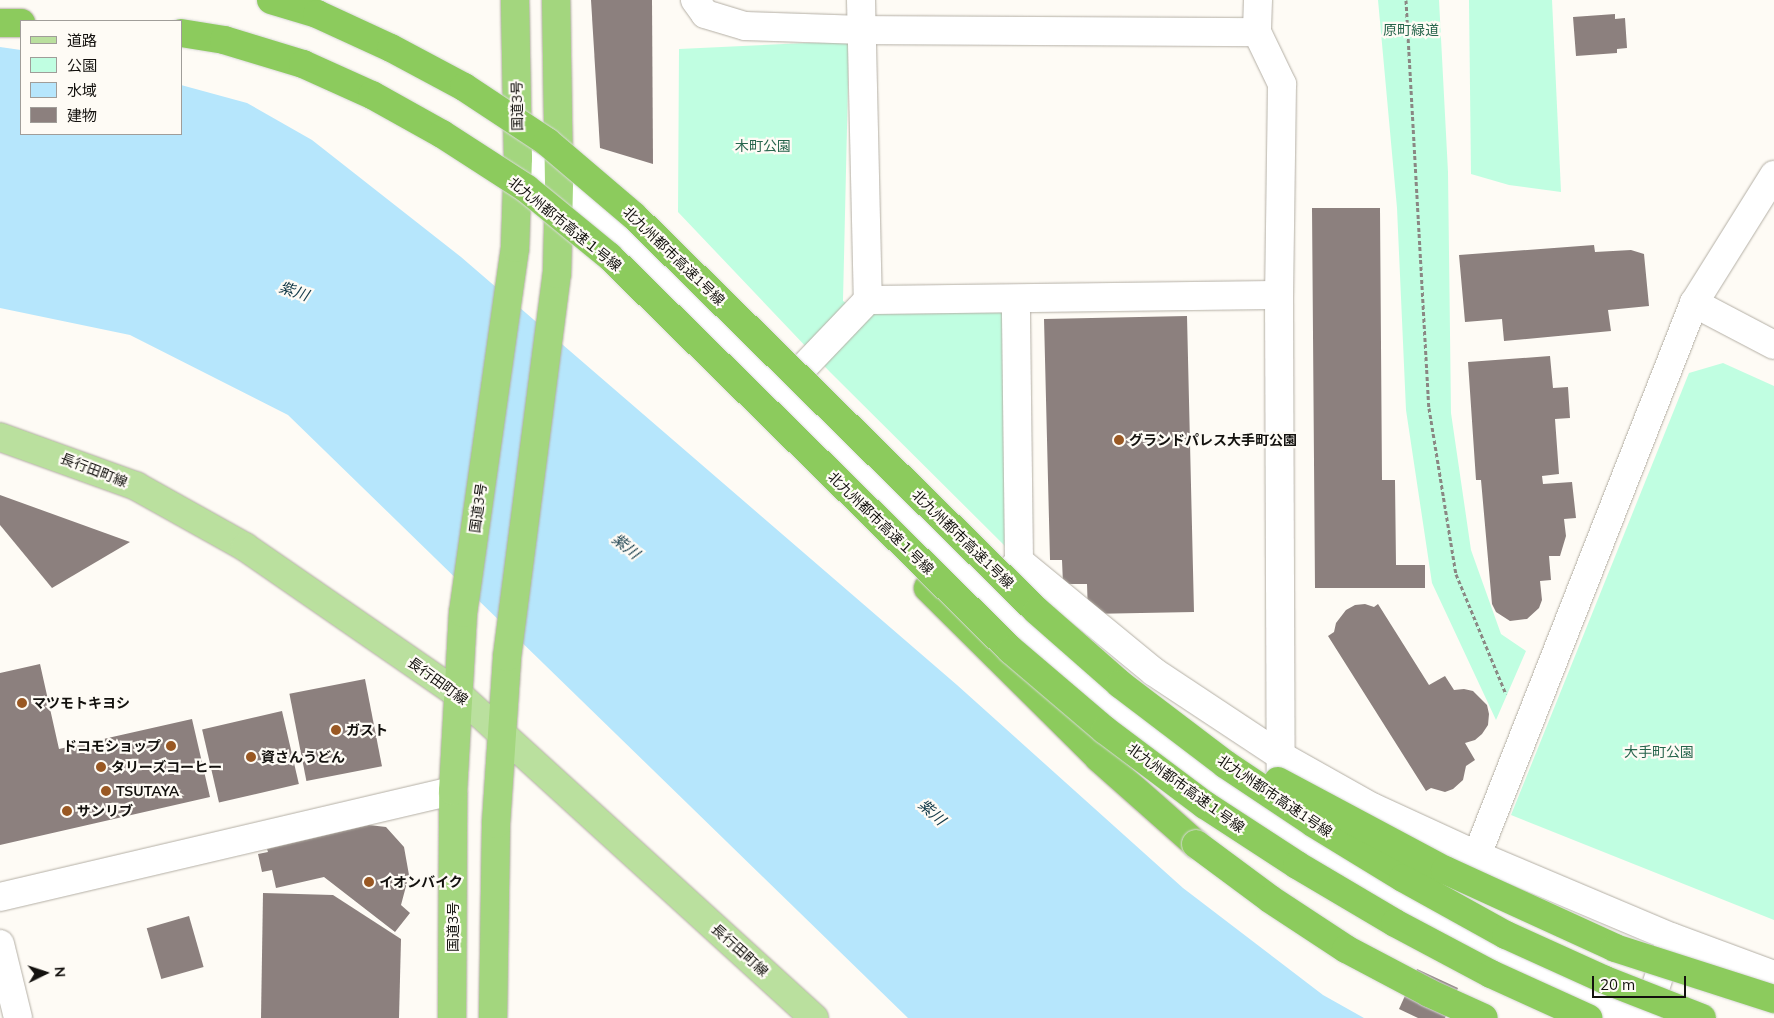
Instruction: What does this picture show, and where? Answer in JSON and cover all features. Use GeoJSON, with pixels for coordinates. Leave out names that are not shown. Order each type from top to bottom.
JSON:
{"type":"FeatureCollection","features":[{"type":"Feature","properties":{"kind":"highway","name":"北九州都市高速1号線"},"geometry":{"type":"LineString","coordinates":[[271,0],[317,14],[391,48],[464,87],[547,142],[634,216],[1037,611],[1120,684],[1225,764],[1313,823],[1403,878],[1506,935],[1605,980],[1702,1018]]}},
{"type":"Feature","properties":{"kind":"highway","name":"国道3号"},"geometry":{"type":"LineString","coordinates":[[452,1018],[453,792],[457,693],[464,613],[514,248],[518,158],[515,0]]}},
{"type":"Feature","properties":{"kind":"highway"},"geometry":{"type":"LineString","coordinates":[[493,1018],[496,824],[507,657],[557,274],[560,183],[556,0]]}},
{"type":"Feature","properties":{"kind":"highway"},"geometry":{"type":"LineString","coordinates":[[0,23],[20,23]]}},
{"type":"Feature","properties":{"kind":"highway","name":"北九州都市高速１号線"},"geometry":{"type":"LineString","coordinates":[[182,33],[224,40],[303,64],[372,95],[442,134],[527,189],[609,256],[1011,650],[1105,730],[1205,805],[1297,865],[1395,923],[1491,974],[1588,1018]]}},
{"type":"Feature","properties":{"kind":"highway"},"geometry":{"type":"LineString","coordinates":[[671,318],[762,420],[990,649],[1099,758],[1196,844],[1270,899],[1346,949],[1429,993],[1484,1018]]}},
{"type":"Feature","properties":{"kind":"highway"},"geometry":{"type":"LineString","coordinates":[[1120,684],[1239,760],[1445,870],[1615,948],[1774,999]]}},
{"type":"Feature","properties":{"kind":"main road","name":"長行田町線"},"geometry":{"type":"LineString","coordinates":[[0,436],[136,486],[245,547],[457,693],[501,731],[814,1018]]}},
{"type":"Feature","properties":{"kind":"street"},"geometry":{"type":"LineString","coordinates":[[695,0],[706,14],[745,26],[863,30],[1257,32]]}},
{"type":"Feature","properties":{"kind":"street"},"geometry":{"type":"LineString","coordinates":[[778,394],[868,300],[861,0]]}},
{"type":"Feature","properties":{"kind":"street"},"geometry":{"type":"LineString","coordinates":[[1258,0],[1257,32],[1282,84],[1279,295],[1282,826]]}},
{"type":"Feature","properties":{"kind":"street"},"geometry":{"type":"LineString","coordinates":[[518,158],[560,183],[644,260],[1016,630],[1133,724],[1282,826],[1447,925],[1605,1006],[1639,1018]]}},
{"type":"Feature","properties":{"kind":"street"},"geometry":{"type":"LineString","coordinates":[[1477,855],[1694,303],[1774,175]]}},
{"type":"Feature","properties":{"kind":"street"},"geometry":{"type":"LineString","coordinates":[[868,300],[1279,295]]}},
{"type":"Feature","properties":{"kind":"street"},"geometry":{"type":"LineString","coordinates":[[986,601],[1019,561],[1016,298]]}},
{"type":"Feature","properties":{"kind":"street"},"geometry":{"type":"LineString","coordinates":[[1694,303],[1774,345]]}},
{"type":"Feature","properties":{"kind":"street"},"geometry":{"type":"LineString","coordinates":[[1019,561],[1154,672],[1281,756],[1372,807],[1477,855],[1671,938],[1774,975]]}},
{"type":"Feature","properties":{"kind":"street"},"geometry":{"type":"LineString","coordinates":[[0,897],[453,792]]}},
{"type":"Feature","properties":{"kind":"street"},"geometry":{"type":"LineString","coordinates":[[1646,1018],[1671,938]]}},
{"type":"Feature","properties":{"kind":"street"},"geometry":{"type":"LineString","coordinates":[[0,944],[18,1018]]}},
{"type":"Feature","properties":{"kind":"path"},"geometry":{"type":"LineString","coordinates":[[1406,0],[1429,408],[1456,574],[1506,694]]}},
{"type":"Feature","properties":{"kind":"green space","name":"原町緑道"},"geometry":{"type":"Polygon","coordinates":[[[1378,0],[1439,0],[1448,172],[1451,413],[1471,550],[1501,634],[1526,651],[1496,720],[1432,583],[1406,410],[1397,208],[1378,0]]]}},
{"type":"Feature","properties":{"kind":"green space"},"geometry":{"type":"Polygon","coordinates":[[[1469,0],[1552,0],[1561,192],[1509,185],[1471,174],[1469,0]]]}},
{"type":"Feature","properties":{"kind":"green space","name":"木町公園"},"geometry":{"type":"Polygon","coordinates":[[[849,41],[843,301],[861,312],[1010,312],[1010,551],[830,372],[678,212],[679,49],[849,41]]]}},
{"type":"Feature","properties":{"kind":"green space","name":"大手町公園"},"geometry":{"type":"Polygon","coordinates":[[[1723,363],[1774,386],[1774,920],[1511,815],[1689,373],[1723,363]]]}},
{"type":"Feature","properties":{"kind":"water","name":"紫川"},"geometry":{"type":"Polygon","coordinates":[[[0,47],[20,50],[20,135],[182,135],[182,85],[247,103],[312,140],[461,257],[957,685],[1183,888],[1323,995],[1364,1018],[908,1018],[288,415],[130,335],[0,308],[0,47]]]}},
{"type":"Feature","properties":{"kind":"building"},"geometry":{"type":"Polygon","coordinates":[[[591,0],[652,0],[653,164],[600,148],[591,0]]]}},
{"type":"Feature","properties":{"kind":"building"},"geometry":{"type":"Polygon","coordinates":[[[1615,14],[1615,19],[1625,18],[1627,48],[1617,49],[1617,53],[1576,56],[1573,17],[1615,14]]]}},
{"type":"Feature","properties":{"kind":"building"},"geometry":{"type":"Polygon","coordinates":[[[1312,208],[1380,208],[1382,480],[1395,480],[1396,565],[1425,565],[1425,588],[1315,588],[1312,208]]]}},
{"type":"Feature","properties":{"kind":"building"},"geometry":{"type":"Polygon","coordinates":[[[1594,245],[1595,252],[1631,250],[1644,254],[1649,306],[1608,310],[1611,331],[1504,341],[1502,319],[1465,322],[1459,255],[1594,245]]]}},
{"type":"Feature","properties":{"kind":"building","name":"グランドパレス大手町公園"},"geometry":{"type":"Polygon","coordinates":[[[1187,316],[1194,612],[1088,614],[1087,584],[1063,584],[1062,560],[1050,560],[1044,319],[1187,316]]]}},
{"type":"Feature","properties":{"kind":"building"},"geometry":{"type":"Polygon","coordinates":[[[1550,356],[1553,388],[1568,387],[1570,418],[1555,419],[1559,474],[1542,476],[1543,484],[1572,482],[1576,518],[1564,519],[1566,536],[1560,556],[1549,556],[1551,580],[1540,581],[1542,600],[1539,608],[1527,619],[1510,621],[1496,612],[1492,604],[1481,480],[1476,480],[1468,362],[1550,356]]]}},
{"type":"Feature","properties":{"kind":"building"},"geometry":{"type":"Polygon","coordinates":[[[0,495],[130,542],[52,588],[0,525],[0,495]]]}},
{"type":"Feature","properties":{"kind":"building"},"geometry":{"type":"Polygon","coordinates":[[[1365,604],[1374,607],[1378,604],[1429,685],[1445,676],[1454,690],[1464,689],[1473,691],[1487,705],[1489,714],[1488,725],[1475,740],[1465,743],[1475,760],[1466,766],[1463,780],[1453,789],[1445,792],[1431,788],[1426,791],[1328,636],[1334,632],[1336,623],[1346,610],[1355,605],[1365,604]]]}},
{"type":"Feature","properties":{"kind":"building"},"geometry":{"type":"Polygon","coordinates":[[[40,664],[59,749],[192,719],[210,797],[0,845],[0,673],[40,664]]]}},
{"type":"Feature","properties":{"kind":"building","name":"ガスト"},"geometry":{"type":"Polygon","coordinates":[[[365,679],[382,766],[306,781],[289,694],[365,679]]]}},
{"type":"Feature","properties":{"kind":"building","name":"資さんうどん"},"geometry":{"type":"Polygon","coordinates":[[[282,711],[299,784],[219,803],[202,729],[282,711]]]}},
{"type":"Feature","properties":{"kind":"building","name":"イオンバイク"},"geometry":{"type":"Polygon","coordinates":[[[369,825],[386,827],[404,847],[409,875],[401,905],[410,913],[395,932],[324,877],[276,888],[272,870],[262,872],[258,854],[268,852],[267,849],[369,825]]]}},
{"type":"Feature","properties":{"kind":"building"},"geometry":{"type":"Polygon","coordinates":[[[263,893],[333,895],[401,939],[399,1018],[261,1018],[263,893]]]}},
{"type":"Feature","properties":{"kind":"building"},"geometry":{"type":"Polygon","coordinates":[[[189,916],[204,967],[161,979],[147,928],[189,916]]]}},
{"type":"Feature","properties":{"kind":"building"},"geometry":{"type":"Polygon","coordinates":[[[1417,969],[1458,988],[1445,1018],[1418,1018],[1399,1009],[1417,969]]]}},
{"type":"Feature","properties":{"kind":"place","name":"グランドパレス大手町公園"},"geometry":{"type":"Point","coordinates":[1119,440]}},
{"type":"Feature","properties":{"kind":"place","name":"マツモトキヨシ"},"geometry":{"type":"Point","coordinates":[22,703]}},
{"type":"Feature","properties":{"kind":"place","name":"ガスト"},"geometry":{"type":"Point","coordinates":[336,730]}},
{"type":"Feature","properties":{"kind":"place","name":"ドコモショップ"},"geometry":{"type":"Point","coordinates":[171,746]}},
{"type":"Feature","properties":{"kind":"place","name":"資さんうどん"},"geometry":{"type":"Point","coordinates":[251,757]}},
{"type":"Feature","properties":{"kind":"place","name":"タリーズコーヒー"},"geometry":{"type":"Point","coordinates":[101,767]}},
{"type":"Feature","properties":{"kind":"place","name":"TSUTAYA"},"geometry":{"type":"Point","coordinates":[106,791]}},
{"type":"Feature","properties":{"kind":"place","name":"サンリブ"},"geometry":{"type":"Point","coordinates":[67,811]}},
{"type":"Feature","properties":{"kind":"place","name":"イオンバイク"},"geometry":{"type":"Point","coordinates":[369,882]}}]}
